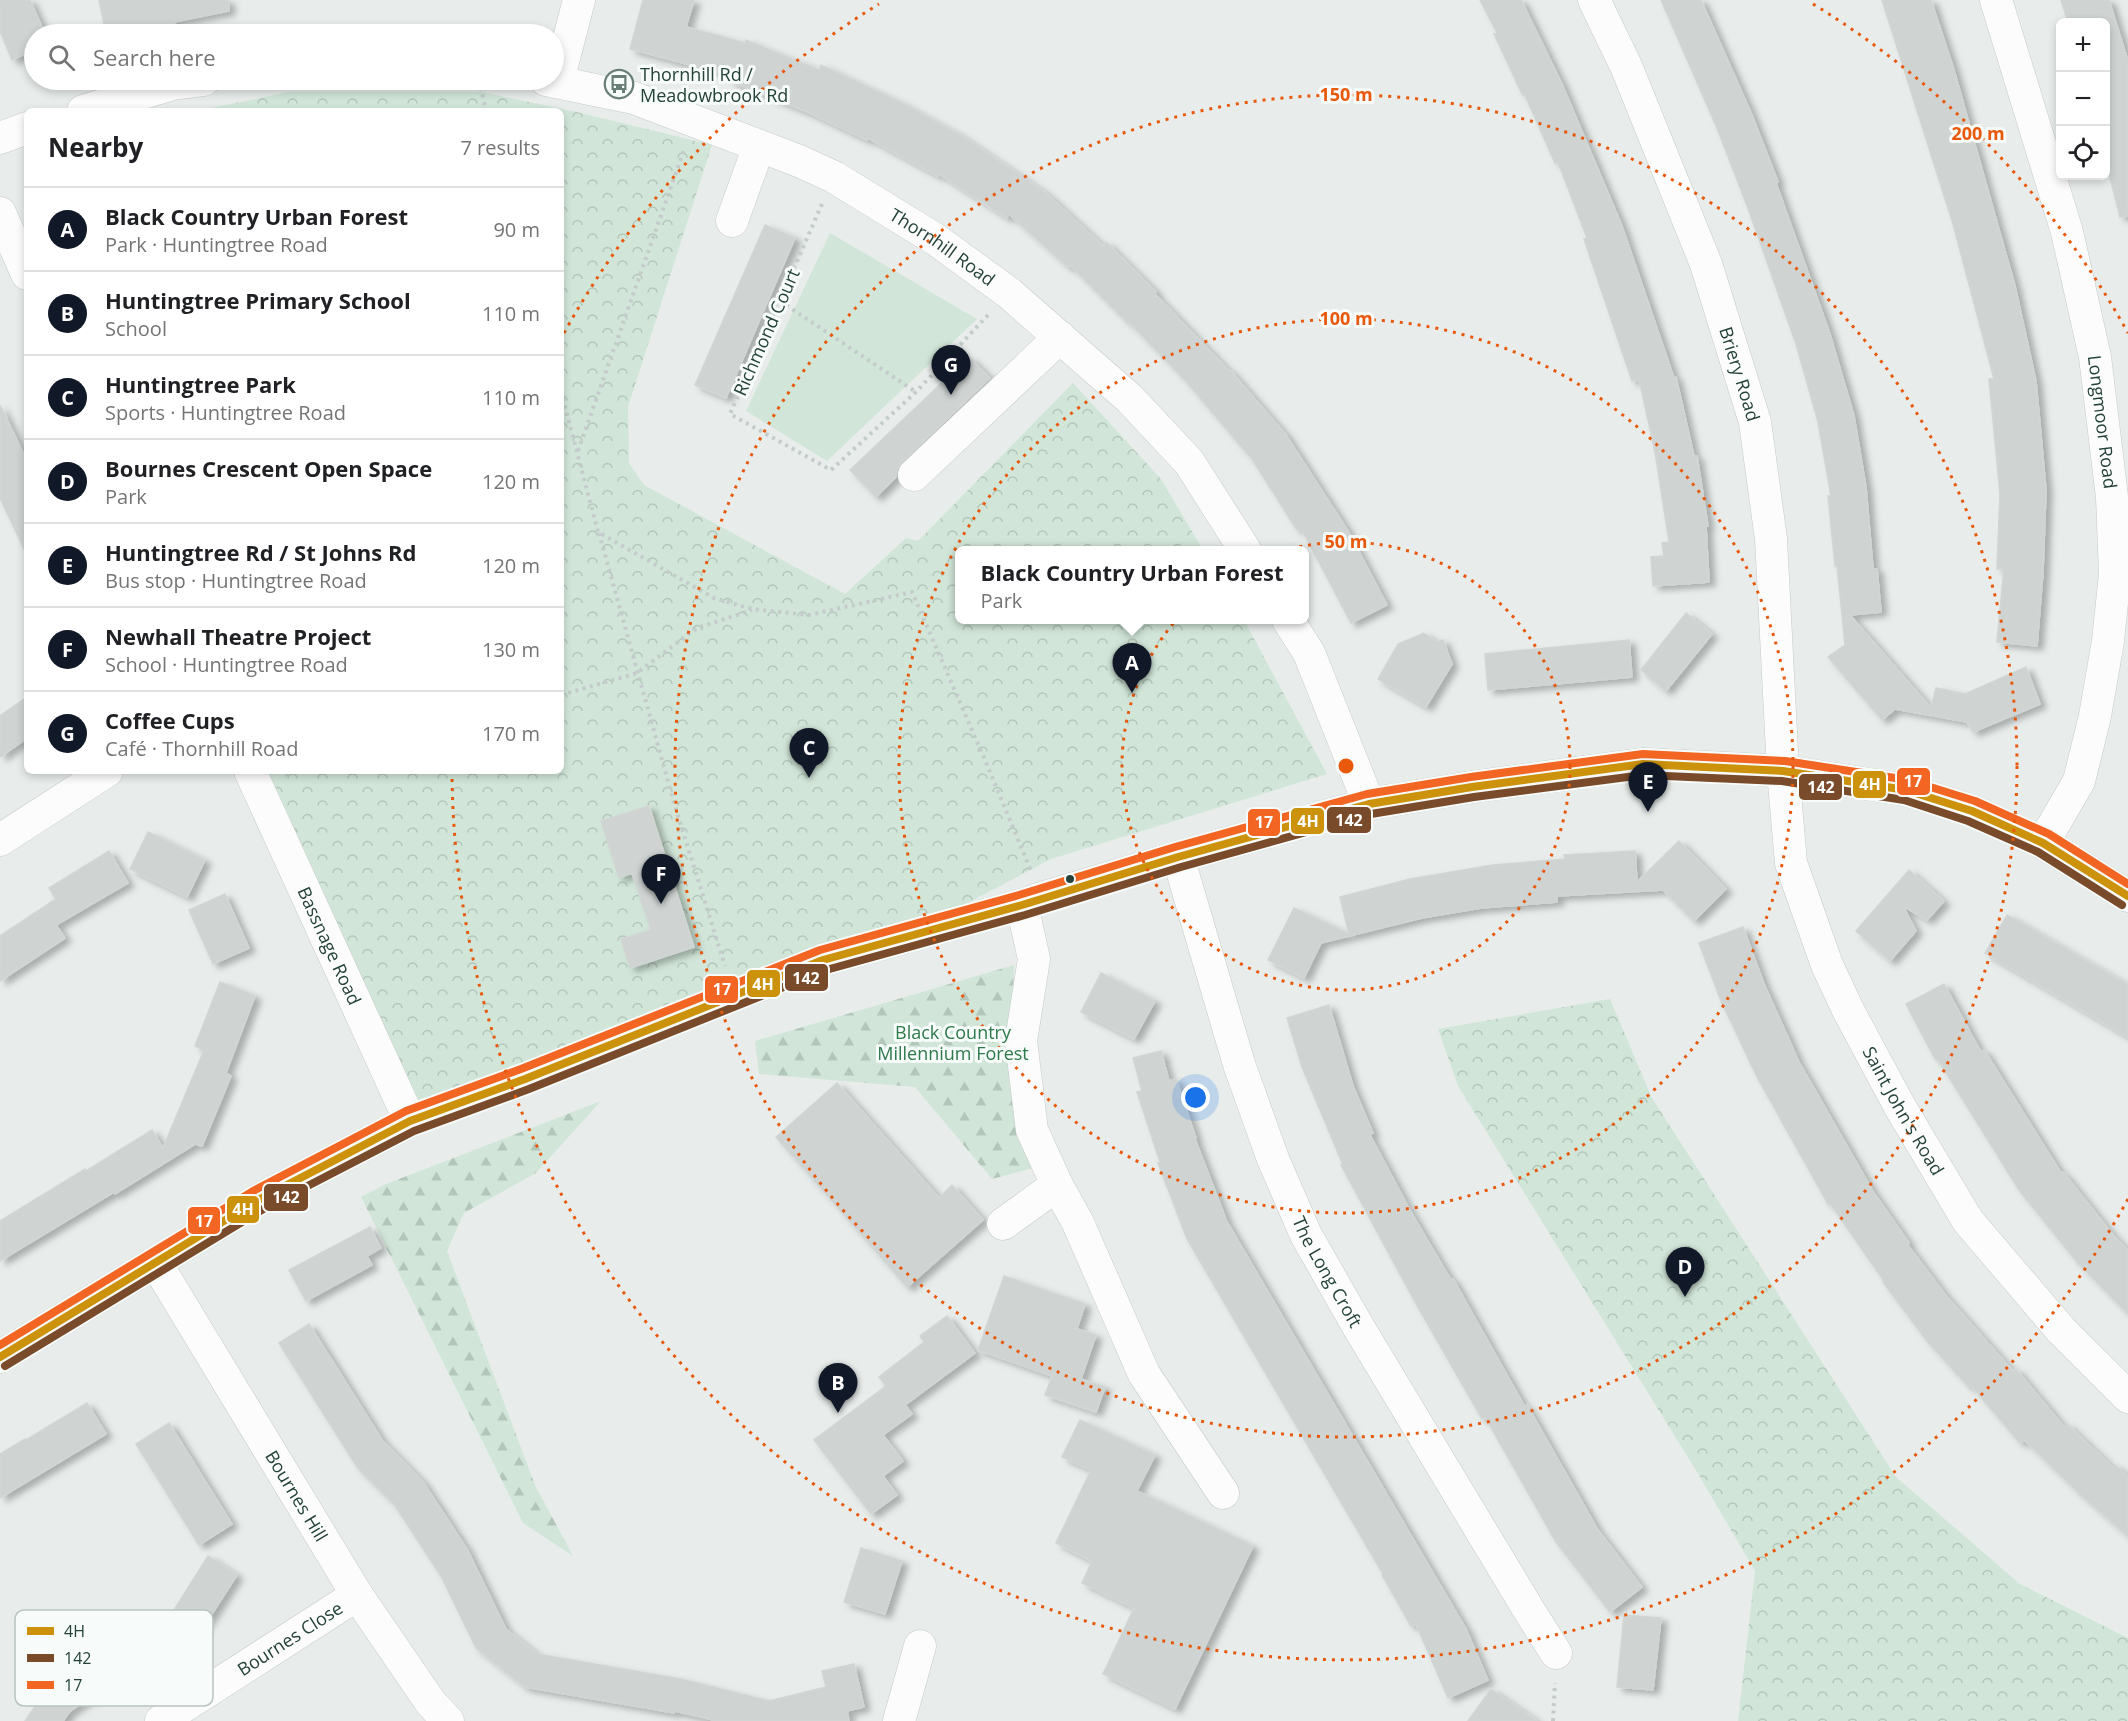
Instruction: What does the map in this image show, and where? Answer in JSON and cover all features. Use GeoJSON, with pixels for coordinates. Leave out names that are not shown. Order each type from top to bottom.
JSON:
{"type":"FeatureCollection","features":[{"type":"Feature","properties":{"kind":"street"},"geometry":{"type":"LineString","coordinates":[[564,44],[579,0]]}},
{"type":"Feature","properties":{"kind":"street","name":"Briery Road"},"geometry":{"type":"LineString","coordinates":[[1594,0],[1626,66],[1706,264],[1755,422],[1771,539],[1783,771]]}},
{"type":"Feature","properties":{"kind":"street","name":"Longmoor Road"},"geometry":{"type":"LineString","coordinates":[[1996,0],[2067,232],[2095,357],[2112,497],[2115,574],[2109,641],[2095,716],[2079,781],[2043,843]]}},
{"type":"Feature","properties":{"kind":"street","name":"Thornhill Road"},"geometry":{"type":"LineString","coordinates":[[564,83],[634,98],[799,161],[834,177],[935,239],[1009,293],[1129,398],[1189,462],[1242,546]]}},
{"type":"Feature","properties":{"kind":"street"},"geometry":{"type":"LineString","coordinates":[[93,108],[153,90]]}},
{"type":"Feature","properties":{"kind":"street"},"geometry":{"type":"LineString","coordinates":[[0,138],[24,129]]}},
{"type":"Feature","properties":{"kind":"street"},"geometry":{"type":"LineString","coordinates":[[732,221],[759,146]]}},
{"type":"Feature","properties":{"kind":"street"},"geometry":{"type":"LineString","coordinates":[[0,213],[24,267]]}},
{"type":"Feature","properties":{"kind":"street"},"geometry":{"type":"LineString","coordinates":[[914,475],[1060,337]]}},
{"type":"Feature","properties":{"kind":"street"},"geometry":{"type":"LineString","coordinates":[[1291,624],[1309,653],[1370,804]]}},
{"type":"Feature","properties":{"kind":"street"},"geometry":{"type":"LineString","coordinates":[[0,1357],[260,1199],[410,1120],[525,1079],[823,960],[1370,804],[1643,764],[1783,771],[1906,790],[1972,812],[2043,843],[2128,896]]}},
{"type":"Feature","properties":{"kind":"street","name":"Saint John's Road"},"geometry":{"type":"LineString","coordinates":[[1783,771],[1791,863],[1827,965],[1848,1010],[1900,1107],[1968,1221],[2061,1330],[2128,1397]]}},
{"type":"Feature","properties":{"kind":"street"},"geometry":{"type":"LineString","coordinates":[[0,840],[102,774]]}},
{"type":"Feature","properties":{"kind":"street","name":"Bassnage Road"},"geometry":{"type":"LineString","coordinates":[[251,774],[410,1120]]}},
{"type":"Feature","properties":{"kind":"street","name":"The Long Croft"},"geometry":{"type":"LineString","coordinates":[[1178,857],[1239,1064],[1273,1159],[1306,1235],[1359,1328],[1556,1653]]}},
{"type":"Feature","properties":{"kind":"street"},"geometry":{"type":"LineString","coordinates":[[1032,901],[1034,959],[1021,1041],[1032,1130],[1057,1185],[1078,1223],[1144,1374],[1223,1493]]}},
{"type":"Feature","properties":{"kind":"street"},"geometry":{"type":"LineString","coordinates":[[1003,1224],[1057,1185]]}},
{"type":"Feature","properties":{"kind":"street","name":"Bournes Hill"},"geometry":{"type":"LineString","coordinates":[[156,1263],[357,1594],[430,1704],[448,1721]]}},
{"type":"Feature","properties":{"kind":"street","name":"Bournes Close"},"geometry":{"type":"LineString","coordinates":[[213,1687],[357,1594]]}},
{"type":"Feature","properties":{"kind":"street"},"geometry":{"type":"LineString","coordinates":[[899,1721],[920,1646]]}},
{"type":"Feature","properties":{"kind":"street","name":"Bournes Close"},"geometry":{"type":"LineString","coordinates":[[161,1721],[184,1706]]}},
{"type":"Feature","properties":{"kind":"path"},"geometry":{"type":"LineString","coordinates":[[481,90],[485,108]]}},
{"type":"Feature","properties":{"kind":"path"},"geometry":{"type":"LineString","coordinates":[[578,451],[694,121]]}},
{"type":"Feature","properties":{"kind":"path","name":"Richmond Court"},"geometry":{"type":"LineString","coordinates":[[834,177],[730,414],[831,470],[916,392],[1009,293]]}},
{"type":"Feature","properties":{"kind":"path"},"geometry":{"type":"LineString","coordinates":[[780,301],[916,392]]}},
{"type":"Feature","properties":{"kind":"path"},"geometry":{"type":"LineString","coordinates":[[564,402],[637,673],[696,876],[735,995]]}},
{"type":"Feature","properties":{"kind":"path"},"geometry":{"type":"LineString","coordinates":[[598,532],[714,598],[752,609],[809,615],[912,592],[988,767],[1032,901]]}},
{"type":"Feature","properties":{"kind":"path"},"geometry":{"type":"LineString","coordinates":[[564,694],[637,673],[697,627],[752,609]]}},
{"type":"Feature","properties":{"kind":"path"},"geometry":{"type":"LineString","coordinates":[[1553,1721],[1556,1653]]}},
{"type":"Feature","properties":{"kind":"green space"},"geometry":{"type":"Polygon","coordinates":[[[289,92],[482,92],[557,108],[212,108],[289,92]]]}},
{"type":"Feature","properties":{"kind":"green space"},"geometry":{"type":"Polygon","coordinates":[[[564,109],[712,145],[628,407],[629,463],[644,485],[845,594],[906,538],[918,541],[1073,383],[1161,479],[1201,546],[955,546],[955,624],[1246,624],[1327,774],[1051,859],[960,907],[419,1109],[268,774],[564,774],[564,109]]]}},
{"type":"Feature","properties":{"kind":"green space"},"geometry":{"type":"Polygon","coordinates":[[[830,233],[977,319],[827,461],[746,411],[830,233]]]}},
{"type":"Feature","properties":{"kind":"green space","name":"Black Country Millennium Forest"},"geometry":{"type":"Polygon","coordinates":[[[1014,965],[1009,1082],[1048,1164],[992,1179],[915,1087],[759,1074],[755,1041],[1014,965]]]}},
{"type":"Feature","properties":{"kind":"green space"},"geometry":{"type":"Polygon","coordinates":[[[1610,999],[1652,1098],[1896,1477],[2020,1584],[2128,1638],[2128,1721],[1738,1721],[1755,1571],[1697,1472],[1458,1086],[1438,1029],[1610,999]]]}},
{"type":"Feature","properties":{"kind":"green space"},"geometry":{"type":"Polygon","coordinates":[[[601,1101],[536,1173],[464,1213],[447,1251],[535,1485],[573,1556],[523,1523],[361,1197],[386,1184],[601,1101]]]}},
{"type":"Feature","properties":{"kind":"building"},"geometry":{"type":"Polygon","coordinates":[[[0,0],[30,0],[41,24],[24,24],[24,55],[12,60],[0,31],[0,0]]]}},
{"type":"Feature","properties":{"kind":"building"},"geometry":{"type":"Polygon","coordinates":[[[99,0],[228,0],[229,11],[174,22],[174,24],[104,24],[99,0]]]}},
{"type":"Feature","properties":{"kind":"building"},"geometry":{"type":"Polygon","coordinates":[[[643,0],[694,0],[686,27],[745,43],[746,40],[819,70],[821,65],[900,102],[960,135],[1046,193],[1103,246],[1106,242],[1156,292],[1155,294],[1230,370],[1286,435],[1348,531],[1387,605],[1351,623],[1301,528],[1297,530],[1252,459],[1185,380],[1128,321],[1070,265],[1068,267],[1009,214],[1007,218],[939,174],[938,176],[868,138],[867,140],[810,113],[730,81],[732,76],[630,49],[643,0]]]}},
{"type":"Feature","properties":{"kind":"building"},"geometry":{"type":"Polygon","coordinates":[[[1480,0],[1521,0],[1562,84],[1622,226],[1674,378],[1676,377],[1694,456],[1697,456],[1708,526],[1706,526],[1709,582],[1653,586],[1651,557],[1664,556],[1662,543],[1669,542],[1655,452],[1639,379],[1632,381],[1584,239],[1587,238],[1558,162],[1555,163],[1480,0]]]}},
{"type":"Feature","properties":{"kind":"building"},"geometry":{"type":"Polygon","coordinates":[[[1661,0],[1701,0],[1752,115],[1778,182],[1776,183],[1830,334],[1854,416],[1866,487],[1873,569],[1877,569],[1881,612],[1850,615],[1931,708],[1936,688],[1965,694],[2026,667],[2040,704],[1973,732],[1967,722],[1895,709],[1882,720],[1828,657],[1845,645],[1828,496],[1831,496],[1818,422],[1796,344],[1749,211],[1717,128],[1661,0]]]}},
{"type":"Feature","properties":{"kind":"building"},"geometry":{"type":"Polygon","coordinates":[[[1882,0],[1931,0],[1954,70],[2015,286],[2036,381],[2046,490],[2037,646],[1997,642],[2004,568],[1997,569],[2000,494],[1989,379],[1994,379],[1953,224],[1882,0]]]}},
{"type":"Feature","properties":{"kind":"building"},"geometry":{"type":"Polygon","coordinates":[[[2061,0],[2109,0],[2128,61],[2128,216],[2120,217],[2110,178],[2110,18],[2067,18],[2061,0]]]}},
{"type":"Feature","properties":{"kind":"building"},"geometry":{"type":"Polygon","coordinates":[[[765,225],[795,238],[726,398],[695,385],[765,225]]]}},
{"type":"Feature","properties":{"kind":"building"},"geometry":{"type":"Polygon","coordinates":[[[969,357],[990,378],[902,462],[897,469],[896,477],[876,497],[850,470],[969,357]]]}},
{"type":"Feature","properties":{"kind":"building"},"geometry":{"type":"Polygon","coordinates":[[[0,405],[24,455],[24,549],[0,498],[0,405]]]}},
{"type":"Feature","properties":{"kind":"building"},"geometry":{"type":"Polygon","coordinates":[[[1686,613],[1712,634],[1666,691],[1641,670],[1686,613]]]}},
{"type":"Feature","properties":{"kind":"building"},"geometry":{"type":"Polygon","coordinates":[[[1424,633],[1436,642],[1443,640],[1452,664],[1426,707],[1378,679],[1398,644],[1424,633]]]}},
{"type":"Feature","properties":{"kind":"building"},"geometry":{"type":"Polygon","coordinates":[[[1629,640],[1632,677],[1488,690],[1485,654],[1629,640]]]}},
{"type":"Feature","properties":{"kind":"building"},"geometry":{"type":"Polygon","coordinates":[[[24,699],[24,740],[0,757],[0,716],[24,699]]]}},
{"type":"Feature","properties":{"kind":"building"},"geometry":{"type":"Polygon","coordinates":[[[649,806],[694,947],[630,968],[621,939],[651,930],[632,873],[619,878],[601,821],[649,806]]]}},
{"type":"Feature","properties":{"kind":"building"},"geometry":{"type":"Polygon","coordinates":[[[148,832],[205,860],[187,897],[130,869],[148,832]]]}},
{"type":"Feature","properties":{"kind":"building"},"geometry":{"type":"Polygon","coordinates":[[[1679,841],[1726,889],[1694,921],[1663,890],[1557,896],[1557,902],[1481,908],[1422,918],[1321,943],[1304,978],[1268,960],[1294,908],[1349,934],[1340,897],[1410,879],[1493,865],[1565,859],[1564,855],[1635,851],[1637,882],[1679,841]]]}},
{"type":"Feature","properties":{"kind":"building"},"geometry":{"type":"Polygon","coordinates":[[[109,851],[128,883],[56,925],[65,938],[0,981],[0,936],[56,899],[49,888],[109,851]]]}},
{"type":"Feature","properties":{"kind":"building"},"geometry":{"type":"Polygon","coordinates":[[[1909,870],[1944,901],[1927,920],[1903,906],[1916,931],[1890,961],[1856,931],[1909,870]]]}},
{"type":"Feature","properties":{"kind":"building"},"geometry":{"type":"Polygon","coordinates":[[[225,894],[249,948],[213,964],[189,910],[225,894]]]}},
{"type":"Feature","properties":{"kind":"building"},"geometry":{"type":"Polygon","coordinates":[[[2007,915],[2128,985],[2128,1037],[1985,953],[2007,915]]]}},
{"type":"Feature","properties":{"kind":"building"},"geometry":{"type":"Polygon","coordinates":[[[1743,927],[1764,984],[1799,1062],[1874,1193],[1909,1243],[1907,1244],[1947,1297],[2013,1371],[2016,1369],[2064,1427],[2067,1424],[2113,1468],[2115,1465],[2128,1477],[2128,1536],[2082,1496],[2024,1440],[2020,1443],[1970,1384],[1968,1386],[1927,1341],[1883,1282],[1830,1203],[1828,1204],[1757,1077],[1721,1001],[1699,943],[1743,927]]]}},
{"type":"Feature","properties":{"kind":"building"},"geometry":{"type":"Polygon","coordinates":[[[1101,973],[1155,1001],[1134,1039],[1081,1012],[1101,973]]]}},
{"type":"Feature","properties":{"kind":"building"},"geometry":{"type":"Polygon","coordinates":[[[220,982],[255,996],[226,1073],[231,1076],[202,1146],[195,1144],[0,1261],[0,1221],[152,1130],[163,1148],[204,1050],[195,1046],[220,982]]]}},
{"type":"Feature","properties":{"kind":"building"},"geometry":{"type":"Polygon","coordinates":[[[1944,984],[1981,1052],[1984,1050],[2061,1173],[2063,1172],[2113,1235],[2128,1250],[2128,1314],[2078,1263],[2019,1190],[1937,1058],[1935,1059],[1906,1004],[1944,984]]]}},
{"type":"Feature","properties":{"kind":"building"},"geometry":{"type":"Polygon","coordinates":[[[1329,1005],[1353,1086],[1373,1133],[1370,1135],[1412,1214],[1451,1280],[1453,1279],[1598,1530],[1642,1587],[1610,1612],[1556,1542],[1485,1417],[1482,1419],[1415,1302],[1341,1165],[1343,1165],[1302,1067],[1287,1018],[1329,1005]]]}},
{"type":"Feature","properties":{"kind":"building"},"geometry":{"type":"Polygon","coordinates":[[[1161,1051],[1169,1081],[1176,1079],[1195,1139],[1227,1222],[1466,1629],[1488,1680],[1448,1698],[1416,1624],[1411,1626],[1383,1574],[1187,1239],[1158,1163],[1160,1162],[1137,1092],[1142,1091],[1133,1058],[1161,1051]]]}},
{"type":"Feature","properties":{"kind":"building"},"geometry":{"type":"Polygon","coordinates":[[[837,1083],[939,1198],[952,1185],[983,1220],[907,1287],[776,1137],[837,1083]]]}},
{"type":"Feature","properties":{"kind":"building"},"geometry":{"type":"Polygon","coordinates":[[[370,1227],[381,1248],[367,1256],[372,1265],[306,1301],[289,1270],[370,1227]]]}},
{"type":"Feature","properties":{"kind":"building"},"geometry":{"type":"Polygon","coordinates":[[[1004,1276],[1085,1304],[1077,1329],[1096,1335],[1081,1379],[1105,1387],[1096,1412],[1045,1395],[1052,1376],[978,1350],[1004,1276]]]}},
{"type":"Feature","properties":{"kind":"building"},"geometry":{"type":"Polygon","coordinates":[[[947,1316],[975,1353],[905,1405],[912,1414],[883,1435],[903,1461],[883,1476],[897,1495],[871,1514],[814,1440],[886,1386],[879,1377],[924,1342],[920,1336],[947,1316]]]}},
{"type":"Feature","properties":{"kind":"building"},"geometry":{"type":"Polygon","coordinates":[[[309,1324],[382,1440],[423,1482],[467,1549],[506,1629],[537,1654],[681,1679],[769,1701],[826,1687],[822,1671],[854,1664],[864,1707],[847,1711],[849,1721],[718,1721],[675,1711],[674,1713],[525,1687],[476,1648],[441,1576],[394,1504],[357,1467],[279,1343],[309,1324]]]}},
{"type":"Feature","properties":{"kind":"building"},"geometry":{"type":"Polygon","coordinates":[[[87,1403],[106,1434],[0,1498],[0,1454],[87,1403]]]}},
{"type":"Feature","properties":{"kind":"building"},"geometry":{"type":"Polygon","coordinates":[[[1080,1420],[1155,1455],[1137,1491],[1253,1546],[1175,1709],[1103,1674],[1134,1608],[1082,1583],[1092,1561],[1056,1543],[1091,1470],[1062,1457],[1080,1420]]]}},
{"type":"Feature","properties":{"kind":"building"},"geometry":{"type":"Polygon","coordinates":[[[169,1423],[232,1524],[199,1545],[136,1444],[169,1423]]]}},
{"type":"Feature","properties":{"kind":"building"},"geometry":{"type":"Polygon","coordinates":[[[861,1548],[902,1561],[885,1614],[844,1602],[861,1548]]]}},
{"type":"Feature","properties":{"kind":"building"},"geometry":{"type":"Polygon","coordinates":[[[208,1556],[237,1575],[213,1612],[213,1610],[174,1610],[208,1556]]]}},
{"type":"Feature","properties":{"kind":"building"},"geometry":{"type":"Polygon","coordinates":[[[1624,1615],[1661,1618],[1653,1690],[1617,1687],[1624,1615]]]}},
{"type":"Feature","properties":{"kind":"building"},"geometry":{"type":"Polygon","coordinates":[[[1491,1689],[1537,1721],[1468,1721],[1491,1689]]]}},
{"type":"Feature","properties":{"kind":"building"},"geometry":{"type":"Polygon","coordinates":[[[35,1706],[78,1706],[70,1711],[63,1721],[25,1721],[35,1706]]]}},
{"type":"Feature","properties":{"kind":"transit line","name":"17"},"geometry":{"type":"LineString","coordinates":[[0,1345],[255,1190],[406,1111],[521,1069],[820,950],[1367,794],[1471,777],[1643,754],[1785,761],[1908,780],[1975,801],[2049,834],[2128,884]]}},
{"type":"Feature","properties":{"kind":"transit line","name":"4H"},"geometry":{"type":"LineString","coordinates":[[0,1357],[260,1199],[410,1121],[525,1079],[823,960],[1369,804],[1472,787],[1643,764],[1783,771],[1906,790],[1972,811],[2043,843],[2128,896]]}},
{"type":"Feature","properties":{"kind":"transit line","name":"142"},"geometry":{"type":"LineString","coordinates":[[5,1366],[265,1208],[414,1131],[529,1089],[826,970],[1025,915],[1181,867],[1371,814],[1474,797],[1643,775],[1782,781],[1904,800],[1968,821],[2038,852],[2122,905]]}},
{"type":"Feature","properties":{"kind":"place","name":"Thornhill Rd / Meadowbrook Rd"},"geometry":{"type":"Point","coordinates":[619,84]}},
{"type":"Feature","properties":{"kind":"place","name":"Coffee Cups"},"geometry":{"type":"Point","coordinates":[951,395]}},
{"type":"Feature","properties":{"kind":"place","name":"Black Country Urban Forest"},"geometry":{"type":"Point","coordinates":[1132,693]}},
{"type":"Feature","properties":{"kind":"place","name":"Huntingtree Park"},"geometry":{"type":"Point","coordinates":[809,778]}},
{"type":"Feature","properties":{"kind":"place","name":"Huntingtree Rd / St Johns Rd"},"geometry":{"type":"Point","coordinates":[1648,812]}},
{"type":"Feature","properties":{"kind":"place","name":"Newhall Theatre Project"},"geometry":{"type":"Point","coordinates":[661,904]}},
{"type":"Feature","properties":{"kind":"place","name":"Bournes Crescent Open Space"},"geometry":{"type":"Point","coordinates":[1685,1297]}},
{"type":"Feature","properties":{"kind":"place","name":"Huntingtree Primary School"},"geometry":{"type":"Point","coordinates":[838,1413]}}]}
